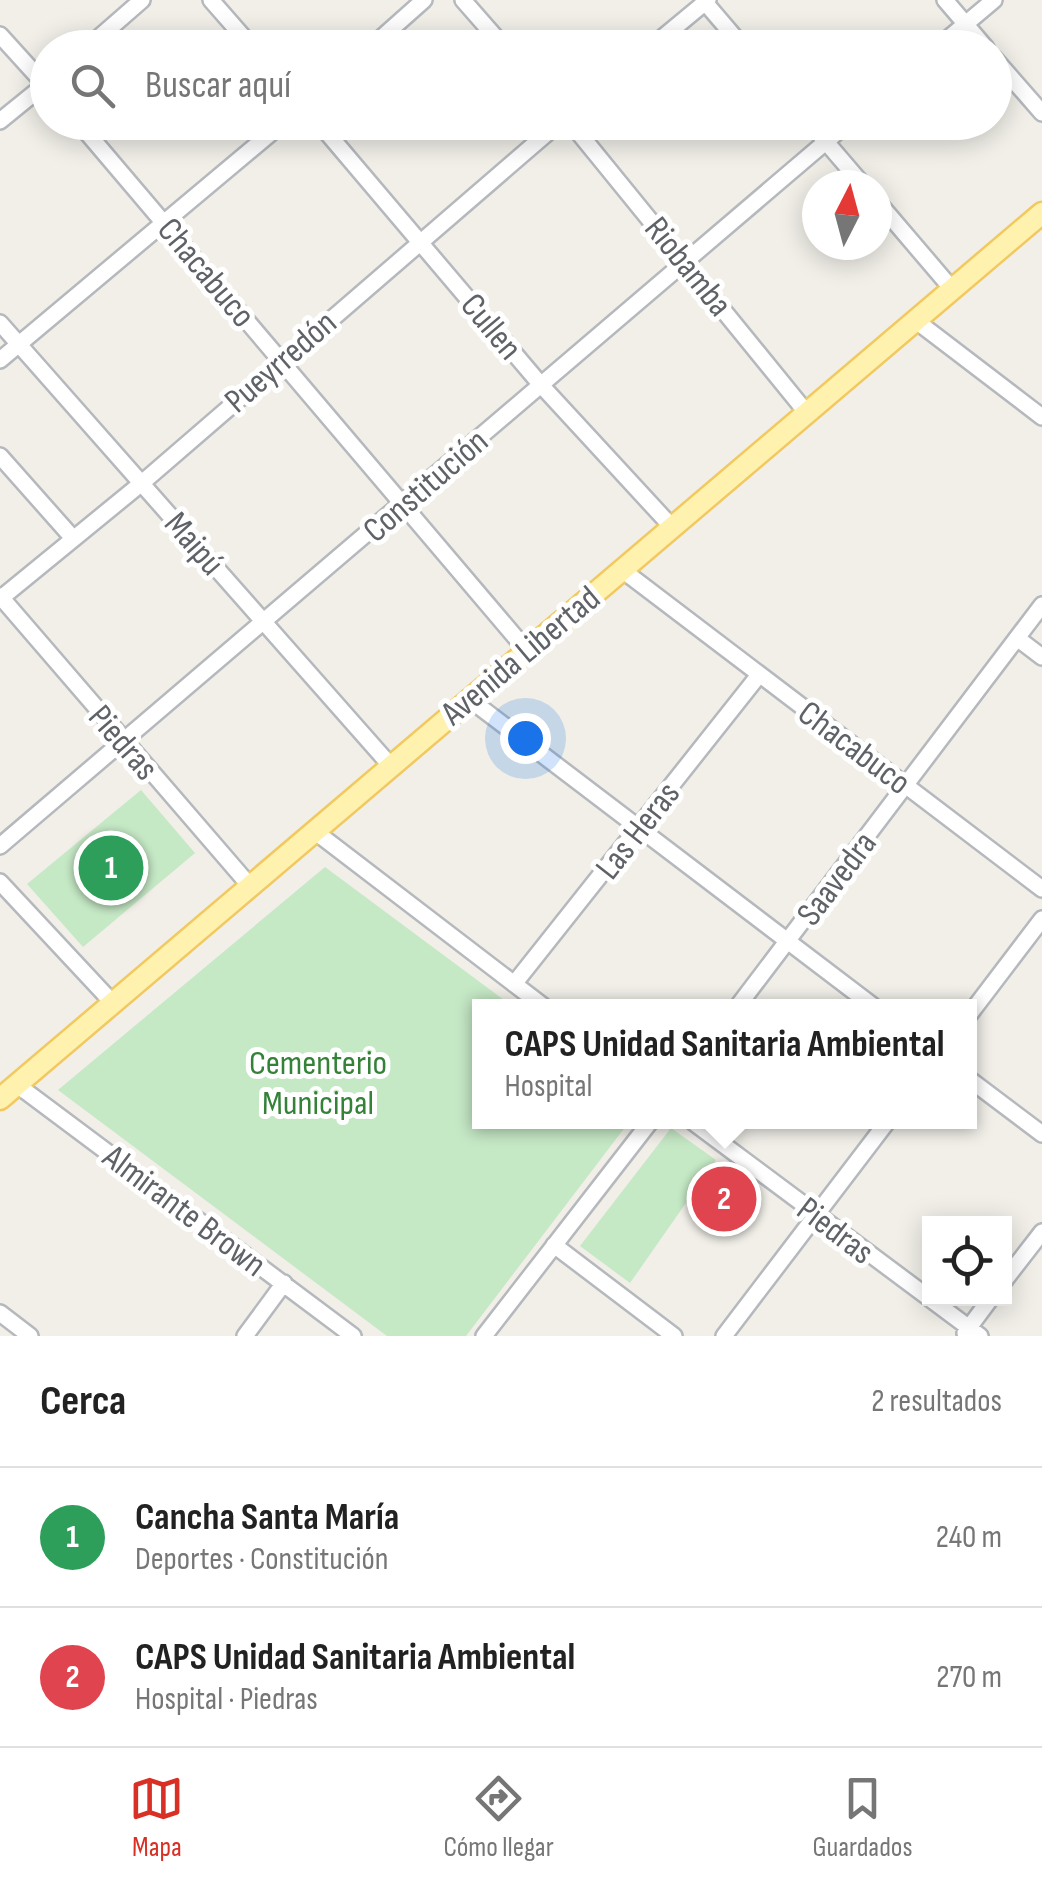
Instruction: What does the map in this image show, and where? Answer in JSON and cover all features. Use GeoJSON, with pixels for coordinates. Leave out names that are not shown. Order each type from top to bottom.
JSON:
{"type":"FeatureCollection","features":[{"type":"Feature","properties":{"kind":"main road","name":"Avenida Libertad"},"geometry":{"type":"LineString","coordinates":[[0,1098],[1042,214]]}},
{"type":"Feature","properties":{"kind":"street"},"geometry":{"type":"LineString","coordinates":[[108,30],[142,0]]}},
{"type":"Feature","properties":{"kind":"street"},"geometry":{"type":"LineString","coordinates":[[211,0],[237,30]]}},
{"type":"Feature","properties":{"kind":"street"},"geometry":{"type":"LineString","coordinates":[[390,30],[424,0]]}},
{"type":"Feature","properties":{"kind":"street"},"geometry":{"type":"LineString","coordinates":[[463,0],[489,30]]}},
{"type":"Feature","properties":{"kind":"street"},"geometry":{"type":"LineString","coordinates":[[944,0],[970,30]]}},
{"type":"Feature","properties":{"kind":"street"},"geometry":{"type":"LineString","coordinates":[[958,30],[994,0]]}},
{"type":"Feature","properties":{"kind":"street"},"geometry":{"type":"LineString","coordinates":[[671,30],[705,1],[729,30]]}},
{"type":"Feature","properties":{"kind":"street"},"geometry":{"type":"LineString","coordinates":[[0,35],[30,67]]}},
{"type":"Feature","properties":{"kind":"street"},"geometry":{"type":"LineString","coordinates":[[1012,79],[1042,113]]}},
{"type":"Feature","properties":{"kind":"street"},"geometry":{"type":"LineString","coordinates":[[0,120],[30,98]]}},
{"type":"Feature","properties":{"kind":"street","name":"Chacabuco"},"geometry":{"type":"LineString","coordinates":[[94,140],[528,652]]}},
{"type":"Feature","properties":{"kind":"street"},"geometry":{"type":"LineString","coordinates":[[0,360],[263,140]]}},
{"type":"Feature","properties":{"kind":"street","name":"Cullen"},"geometry":{"type":"LineString","coordinates":[[334,140],[541,385],[671,526]]}},
{"type":"Feature","properties":{"kind":"street","name":"Pueyrredón"},"geometry":{"type":"LineString","coordinates":[[0,598],[71,536],[143,482],[539,140]]}},
{"type":"Feature","properties":{"kind":"street","name":"Riobamba"},"geometry":{"type":"LineString","coordinates":[[585,140],[806,412]]}},
{"type":"Feature","properties":{"kind":"street","name":"Constitución"},"geometry":{"type":"LineString","coordinates":[[0,846],[828,140]]}},
{"type":"Feature","properties":{"kind":"street"},"geometry":{"type":"LineString","coordinates":[[826,142],[850,170]]}},
{"type":"Feature","properties":{"kind":"street"},"geometry":{"type":"LineString","coordinates":[[892,219],[952,289]]}},
{"type":"Feature","properties":{"kind":"street"},"geometry":{"type":"LineString","coordinates":[[915,320],[1042,417]]}},
{"type":"Feature","properties":{"kind":"street","name":"Maipú"},"geometry":{"type":"LineString","coordinates":[[0,323],[390,765]]}},
{"type":"Feature","properties":{"kind":"street"},"geometry":{"type":"LineString","coordinates":[[0,456],[71,536]]}},
{"type":"Feature","properties":{"kind":"street","name":"Chacabuco"},"geometry":{"type":"LineString","coordinates":[[621,569],[1042,889]]}},
{"type":"Feature","properties":{"kind":"street","name":"Piedras"},"geometry":{"type":"LineString","coordinates":[[0,598],[250,886]]}},
{"type":"Feature","properties":{"kind":"street","name":"Saavedra"},"geometry":{"type":"LineString","coordinates":[[743,999],[1042,605]]}},
{"type":"Feature","properties":{"kind":"street"},"geometry":{"type":"LineString","coordinates":[[1017,638],[1042,657]]}},
{"type":"Feature","properties":{"kind":"street","name":"Las Heras"},"geometry":{"type":"LineString","coordinates":[[514,984],[759,675]]}},
{"type":"Feature","properties":{"kind":"street"},"geometry":{"type":"LineString","coordinates":[[468,698],[865,999]]}},
{"type":"Feature","properties":{"kind":"street"},"geometry":{"type":"LineString","coordinates":[[317,832],[534,999]]}},
{"type":"Feature","properties":{"kind":"street"},"geometry":{"type":"LineString","coordinates":[[0,882],[110,1002]]}},
{"type":"Feature","properties":{"kind":"street"},"geometry":{"type":"LineString","coordinates":[[977,1004],[1042,919]]}},
{"type":"Feature","properties":{"kind":"street","name":"Almirante Brown"},"geometry":{"type":"LineString","coordinates":[[16,1084],[353,1336]]}},
{"type":"Feature","properties":{"kind":"street"},"geometry":{"type":"LineString","coordinates":[[977,1085],[1042,1134]]}},
{"type":"Feature","properties":{"kind":"street"},"geometry":{"type":"LineString","coordinates":[[484,1336],[645,1129]]}},
{"type":"Feature","properties":{"kind":"street","name":"Piedras"},"geometry":{"type":"LineString","coordinates":[[703,1129],[970,1333]]}},
{"type":"Feature","properties":{"kind":"street"},"geometry":{"type":"LineString","coordinates":[[724,1336],[883,1129]]}},
{"type":"Feature","properties":{"kind":"street"},"geometry":{"type":"LineString","coordinates":[[1012,1271],[1042,1232]]}},
{"type":"Feature","properties":{"kind":"street"},"geometry":{"type":"LineString","coordinates":[[554,1245],[674,1336]]}},
{"type":"Feature","properties":{"kind":"street"},"geometry":{"type":"LineString","coordinates":[[245,1336],[284,1284]]}},
{"type":"Feature","properties":{"kind":"street"},"geometry":{"type":"LineString","coordinates":[[970,1333],[986,1306]]}},
{"type":"Feature","properties":{"kind":"street"},"geometry":{"type":"LineString","coordinates":[[0,1314],[30,1336]]}},
{"type":"Feature","properties":{"kind":"shaded area"},"geometry":{"type":"Polygon","coordinates":[[[736,1168],[759,1186],[751,1189],[717,1235],[697,1220],[703,1211],[697,1207],[718,1180],[724,1184],[736,1168]]]}},
{"type":"Feature","properties":{"kind":"green space"},"geometry":{"type":"Polygon","coordinates":[[[141,790],[195,853],[83,947],[27,884],[141,790]]]}},
{"type":"Feature","properties":{"kind":"green space","name":"Cementerio Municipal"},"geometry":{"type":"Polygon","coordinates":[[[325,867],[503,999],[472,999],[472,1129],[624,1129],[466,1336],[387,1336],[58,1090],[325,867]]]}},
{"type":"Feature","properties":{"kind":"green space"},"geometry":{"type":"Polygon","coordinates":[[[670,1129],[716,1160],[630,1283],[580,1246],[670,1129]]]}},
{"type":"Feature","properties":{"kind":"place","name":"Cancha Santa María"},"geometry":{"type":"Point","coordinates":[111,868]}},
{"type":"Feature","properties":{"kind":"place","name":"CAPS Unidad Sanitaria Ambiental"},"geometry":{"type":"Point","coordinates":[724,1199]}}]}
